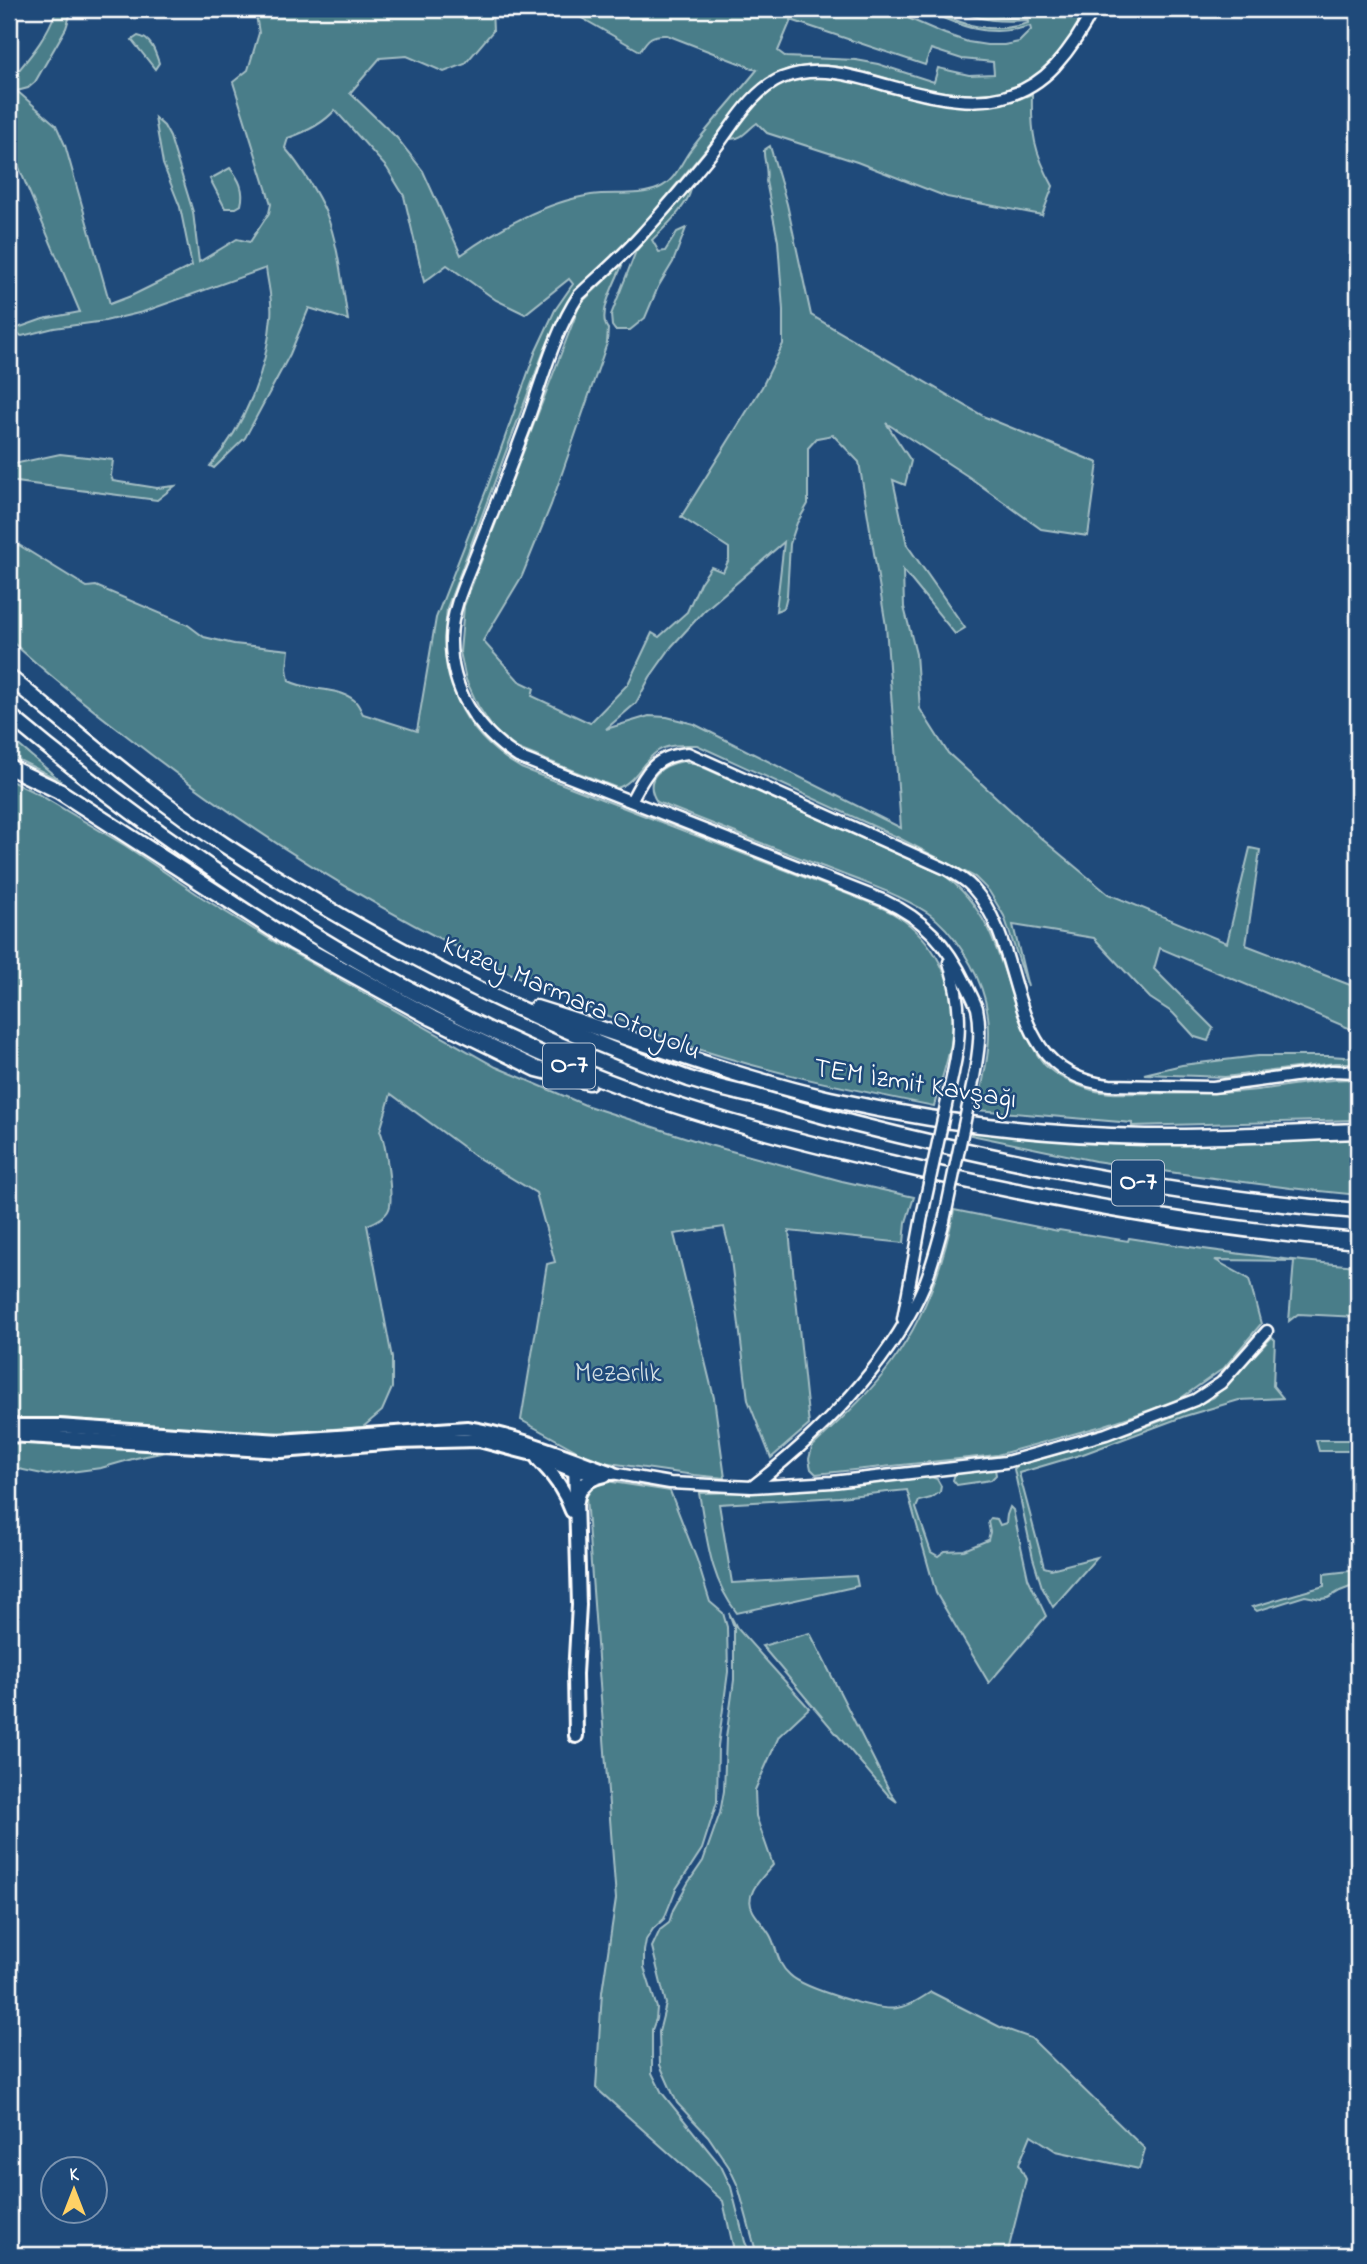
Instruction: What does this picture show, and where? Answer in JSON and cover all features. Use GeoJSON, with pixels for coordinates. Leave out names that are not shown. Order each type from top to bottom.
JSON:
{"type":"FeatureCollection","features":[{"type":"Feature","properties":{"kind":"highway","name":"Kuzey Marmara Otoyolu"},"geometry":{"type":"LineString","coordinates":[[9,677],[145,788],[223,844],[326,908],[421,961],[575,1034],[692,1080],[919,1141],[1130,1182],[1358,1211]]}},
{"type":"Feature","properties":{"kind":"highway","name":"Kuzey Marmara Otoyolu"},"geometry":{"type":"LineString","coordinates":[[9,715],[132,814],[224,880],[405,988],[500,1036],[575,1069],[652,1097],[828,1149],[933,1173],[1043,1197],[1213,1226],[1358,1241]]}},
{"type":"Feature","properties":{"kind":"highway"},"geometry":{"type":"LineString","coordinates":[[9,767],[59,791],[293,942],[432,1018],[537,1069],[652,1097]]}},
{"type":"Feature","properties":{"kind":"highway","name":"TEM İzmit Kavşağı"},"geometry":{"type":"LineString","coordinates":[[478,990],[778,1086],[903,1113],[981,1124],[1148,1137],[1358,1131]]}},
{"type":"Feature","properties":{"kind":"highway","name":"O-7"},"geometry":{"type":"LineString","coordinates":[[1213,1226],[1358,1250]]}},
{"type":"Feature","properties":{"kind":"main road"},"geometry":{"type":"LineString","coordinates":[[9,1426],[58,1426],[279,1441],[467,1428],[490,1432],[575,1465]]}},
{"type":"Feature","properties":{"kind":"main road"},"geometry":{"type":"LineString","coordinates":[[9,1435],[281,1451],[397,1442],[479,1440],[612,1473]]}},
{"type":"Feature","properties":{"kind":"main road"},"geometry":{"type":"LineString","coordinates":[[533,1454],[549,1470],[566,1495],[575,1518]]}},
{"type":"Feature","properties":{"kind":"main road"},"geometry":{"type":"LineString","coordinates":[[575,1465],[579,1605],[575,1674],[576,1736]]}},
{"type":"Feature","properties":{"kind":"main road"},"geometry":{"type":"LineString","coordinates":[[575,1518],[581,1488],[589,1481],[612,1473]]}},
{"type":"Feature","properties":{"kind":"street"},"geometry":{"type":"LineString","coordinates":[[752,1487],[781,1465],[849,1399],[879,1364],[925,1282],[943,1221],[978,1056],[976,1007],[945,948],[917,918],[903,909],[537,766],[500,745],[486,732],[467,704],[460,688],[452,656],[452,623],[460,592],[573,304],[642,234],[712,153],[753,100],[779,79],[808,73],[839,72],[951,100],[995,100],[1012,96],[1045,77],[1078,38],[1093,9]]}},
{"type":"Feature","properties":{"kind":"street"},"geometry":{"type":"LineString","coordinates":[[631,801],[651,768],[669,756],[688,753],[961,878],[972,887],[989,911],[1041,1050],[1051,1062],[1076,1078],[1110,1086],[1213,1087],[1332,1071],[1358,1072]]}},
{"type":"Feature","properties":{"kind":"street"},"geometry":{"type":"LineString","coordinates":[[901,1327],[959,1048],[957,988],[945,948]]}},
{"type":"Feature","properties":{"kind":"street"},"geometry":{"type":"LineString","coordinates":[[612,1473],[670,1483],[752,1487],[832,1482],[1006,1462],[1106,1434],[1205,1395],[1221,1383],[1267,1331]]}},
{"type":"Feature","properties":{"kind":"green space"},"geometry":{"type":"Polygon","coordinates":[[[57,9],[72,9],[66,28],[35,82],[28,88],[17,91],[56,125],[65,145],[110,304],[192,266],[180,207],[163,164],[155,118],[164,126],[170,137],[193,212],[199,262],[237,239],[250,242],[269,213],[271,204],[233,82],[248,70],[259,33],[255,9],[492,9],[493,31],[465,64],[444,72],[407,56],[380,58],[350,93],[397,138],[423,171],[461,255],[506,226],[557,204],[591,195],[651,191],[665,185],[705,131],[757,70],[667,35],[651,38],[640,51],[566,9],[887,9],[968,42],[1004,45],[1019,42],[1031,30],[1030,26],[1001,31],[975,29],[923,9],[969,25],[998,28],[1018,26],[1028,23],[1028,20],[991,20],[955,9],[973,9],[1008,17],[1028,15],[1032,9],[1086,9],[1074,32],[1053,60],[1014,89],[979,97],[942,93],[829,66],[793,68],[760,84],[627,244],[585,281],[572,297],[544,351],[447,608],[446,657],[458,701],[482,738],[500,754],[521,768],[880,907],[910,925],[922,937],[947,979],[954,1011],[951,1047],[934,1106],[776,1071],[683,1044],[608,1016],[463,950],[323,873],[256,830],[112,724],[9,639],[9,539],[87,587],[96,586],[188,625],[204,637],[234,644],[289,650],[289,681],[347,696],[355,701],[363,714],[417,731],[436,618],[487,488],[535,353],[555,310],[573,284],[569,279],[525,314],[496,300],[447,265],[424,282],[404,196],[387,168],[335,110],[314,127],[288,138],[285,148],[308,179],[326,213],[337,252],[348,320],[309,308],[290,354],[245,438],[214,468],[210,466],[244,416],[265,357],[271,311],[266,268],[143,312],[22,336],[9,331],[43,319],[80,312],[9,144],[9,72],[14,76],[38,45],[57,9]],[[791,20],[778,51],[786,57],[856,60],[878,64],[934,82],[938,68],[969,75],[994,74],[993,62],[962,59],[931,49],[925,65],[791,20]]]}},
{"type":"Feature","properties":{"kind":"green space"},"geometry":{"type":"Polygon","coordinates":[[[138,36],[146,39],[154,50],[159,63],[155,69],[132,40],[138,36]]]}},
{"type":"Feature","properties":{"kind":"green space"},"geometry":{"type":"Polygon","coordinates":[[[819,76],[846,79],[952,103],[1005,103],[1032,94],[1035,142],[1053,186],[1042,215],[947,197],[857,162],[767,133],[757,123],[742,136],[731,139],[750,111],[767,94],[786,82],[819,76]]]}},
{"type":"Feature","properties":{"kind":"green space"},"geometry":{"type":"Polygon","coordinates":[[[770,146],[787,204],[811,315],[985,417],[1098,463],[1088,536],[1041,529],[969,477],[886,423],[911,461],[905,485],[893,480],[907,545],[965,628],[955,634],[903,570],[904,607],[916,654],[920,709],[948,753],[1042,839],[1108,894],[1227,943],[1250,848],[1260,850],[1246,945],[1358,988],[1358,1032],[1160,948],[1154,969],[1213,1028],[1208,1041],[1195,1037],[1173,1013],[1150,998],[1094,938],[1013,925],[1028,987],[1004,916],[989,891],[975,877],[897,837],[697,745],[672,746],[658,751],[629,782],[617,788],[516,748],[494,730],[478,706],[466,680],[460,652],[464,606],[580,304],[623,263],[604,315],[608,329],[607,343],[551,505],[522,576],[483,641],[519,681],[534,688],[532,696],[590,723],[628,684],[652,633],[659,637],[687,612],[700,583],[711,567],[723,572],[729,559],[729,548],[681,517],[762,387],[783,344],[778,241],[766,181],[764,150],[770,146]],[[833,435],[817,438],[808,448],[808,504],[797,523],[790,544],[784,608],[776,611],[784,542],[704,611],[672,646],[636,703],[606,729],[649,716],[667,717],[694,724],[901,828],[886,626],[859,462],[833,435]]]}},
{"type":"Feature","properties":{"kind":"green space"},"geometry":{"type":"Polygon","coordinates":[[[230,168],[242,190],[241,205],[236,208],[225,208],[210,179],[230,168]]]}},
{"type":"Feature","properties":{"kind":"green space"},"geometry":{"type":"Polygon","coordinates":[[[691,187],[682,208],[652,240],[659,252],[665,251],[677,232],[686,228],[673,262],[658,287],[645,318],[630,330],[615,330],[611,315],[636,251],[691,187]]]}},
{"type":"Feature","properties":{"kind":"green space"},"geometry":{"type":"Polygon","coordinates":[[[60,454],[113,460],[113,481],[157,488],[175,486],[157,500],[9,481],[9,465],[60,454]]]}},
{"type":"Feature","properties":{"kind":"green space"},"geometry":{"type":"Polygon","coordinates":[[[9,737],[61,781],[9,755],[9,737]]]}},
{"type":"Feature","properties":{"kind":"green space"},"geometry":{"type":"Polygon","coordinates":[[[684,761],[944,875],[973,904],[992,937],[1023,1027],[1036,1053],[1045,1065],[1067,1080],[1106,1093],[1191,1094],[1358,1079],[1358,1120],[1132,1126],[1132,1123],[977,1110],[989,1042],[988,1014],[977,977],[955,940],[928,913],[889,893],[657,802],[652,786],[656,774],[661,769],[684,761]]]}},
{"type":"Feature","properties":{"kind":"green space","name":"Mezarlık"},"geometry":{"type":"Polygon","coordinates":[[[9,780],[126,846],[286,949],[496,1067],[585,1105],[709,1145],[842,1181],[914,1197],[906,1222],[904,1243],[789,1231],[809,1425],[771,1458],[748,1400],[730,1251],[724,1227],[674,1234],[714,1398],[725,1478],[595,1461],[521,1420],[547,1264],[555,1262],[536,1193],[475,1156],[391,1094],[380,1131],[388,1169],[389,1209],[377,1221],[367,1225],[392,1358],[392,1388],[382,1411],[363,1427],[256,1434],[60,1418],[9,1418],[9,780]]]}},
{"type":"Feature","properties":{"kind":"green space"},"geometry":{"type":"Polygon","coordinates":[[[1258,1056],[1330,1056],[1358,1058],[1358,1063],[1335,1063],[1225,1077],[1144,1074],[1182,1065],[1258,1056]]]}},
{"type":"Feature","properties":{"kind":"green space"},"geometry":{"type":"Polygon","coordinates":[[[972,1131],[1068,1139],[1165,1142],[1358,1139],[1358,1195],[1095,1161],[971,1135],[972,1131]]]}},
{"type":"Feature","properties":{"kind":"green space"},"geometry":{"type":"Polygon","coordinates":[[[954,1210],[1058,1231],[1128,1241],[1129,1238],[1358,1266],[1358,1317],[1298,1314],[1289,1321],[1294,1261],[1215,1260],[1249,1279],[1261,1324],[1224,1368],[1181,1398],[1102,1426],[997,1455],[816,1474],[811,1469],[809,1459],[812,1447],[873,1386],[914,1328],[938,1271],[954,1210]]]}},
{"type":"Feature","properties":{"kind":"green space"},"geometry":{"type":"Polygon","coordinates":[[[1272,1337],[1275,1340],[1273,1386],[1283,1398],[1239,1400],[1185,1416],[1083,1454],[1019,1473],[1044,1567],[1051,1569],[1097,1557],[1053,1607],[1042,1587],[1033,1558],[1014,1469],[1018,1465],[1143,1428],[1214,1397],[1272,1337]]]}},
{"type":"Feature","properties":{"kind":"green space"},"geometry":{"type":"Polygon","coordinates":[[[9,1435],[181,1449],[101,1468],[47,1475],[9,1467],[9,1435]]]}},
{"type":"Feature","properties":{"kind":"green space"},"geometry":{"type":"Polygon","coordinates":[[[1316,1440],[1358,1440],[1358,1451],[1319,1451],[1316,1440]]]}},
{"type":"Feature","properties":{"kind":"green space"},"geometry":{"type":"Polygon","coordinates":[[[995,1469],[996,1475],[991,1480],[957,1485],[953,1480],[955,1474],[995,1469]]]}},
{"type":"Feature","properties":{"kind":"green space"},"geometry":{"type":"Polygon","coordinates":[[[931,1477],[937,1479],[941,1486],[940,1492],[919,1501],[916,1508],[931,1552],[938,1556],[945,1551],[964,1550],[988,1540],[988,1522],[991,1518],[997,1519],[1000,1525],[1006,1523],[1010,1507],[1013,1510],[1028,1578],[1046,1616],[989,1683],[936,1593],[907,1490],[719,1504],[732,1583],[856,1576],[858,1586],[737,1613],[720,1585],[710,1556],[699,1493],[791,1491],[931,1477]]]}},
{"type":"Feature","properties":{"kind":"green space"},"geometry":{"type":"Polygon","coordinates":[[[606,1481],[670,1491],[710,1602],[723,1613],[727,1627],[728,1672],[718,1746],[717,1802],[702,1849],[676,1889],[664,1919],[646,1940],[644,1967],[657,2008],[652,2030],[652,2073],[662,2093],[721,2166],[731,2187],[751,2255],[735,2255],[723,2201],[596,2088],[602,1992],[616,1899],[586,1497],[596,1483],[606,1481]]]}},
{"type":"Feature","properties":{"kind":"green space"},"geometry":{"type":"Polygon","coordinates":[[[1358,1570],[1358,1584],[1328,1598],[1305,1596],[1257,1611],[1252,1607],[1324,1586],[1324,1574],[1358,1570]]]}},
{"type":"Feature","properties":{"kind":"green space"},"geometry":{"type":"Polygon","coordinates":[[[729,1613],[737,1628],[809,1708],[779,1736],[755,1790],[756,1816],[773,1865],[752,1892],[751,1905],[771,1937],[786,1971],[810,1986],[842,1998],[888,2008],[902,2007],[931,1992],[1000,2027],[1031,2038],[1145,2149],[1139,2169],[1056,2151],[1031,2135],[1019,2164],[1026,2179],[1007,2255],[757,2255],[738,2186],[729,2167],[708,2136],[677,2103],[660,2065],[659,2032],[666,2004],[652,1947],[660,1930],[669,1923],[673,1910],[703,1861],[720,1813],[734,1680],[734,1627],[729,1613]]]}},
{"type":"Feature","properties":{"kind":"green space"},"geometry":{"type":"Polygon","coordinates":[[[810,1633],[897,1802],[889,1796],[762,1646],[810,1633]]]}}]}
